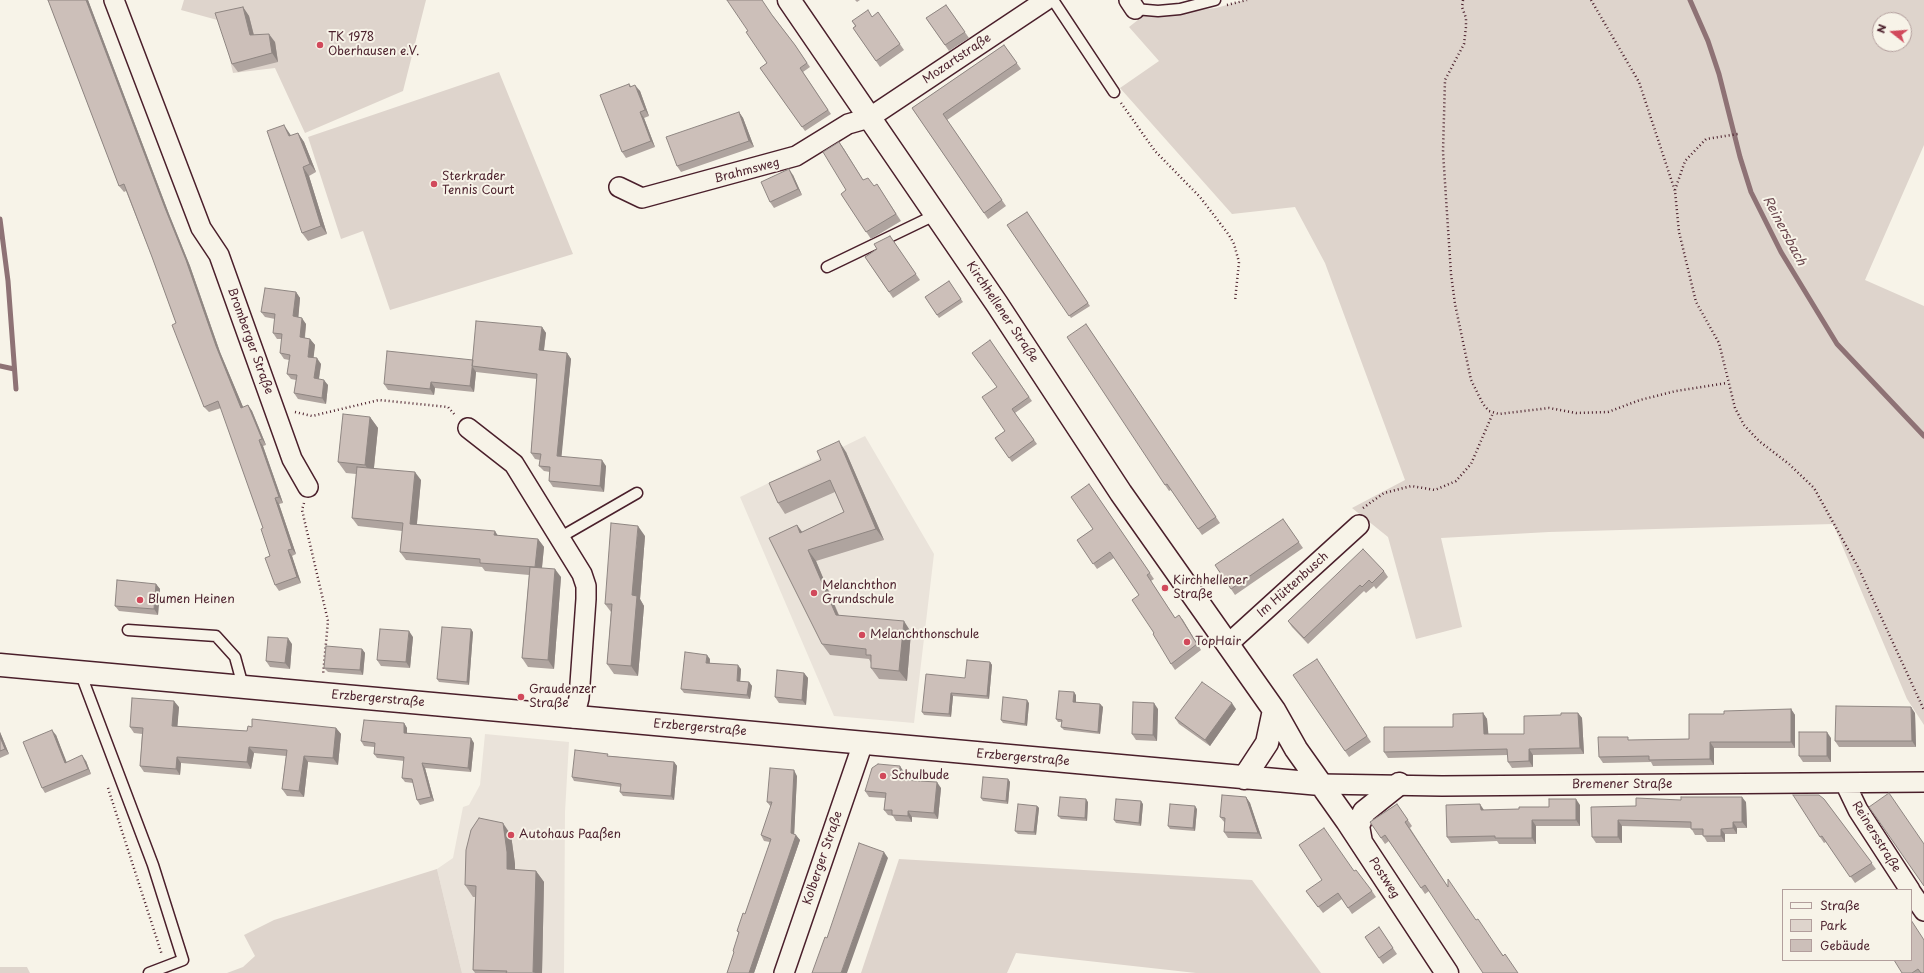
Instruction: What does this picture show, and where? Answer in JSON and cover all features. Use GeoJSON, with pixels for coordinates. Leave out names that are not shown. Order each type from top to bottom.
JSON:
{"type":"FeatureCollection","features":[{"type":"Feature","properties":{"kind":"main road","name":"Kirchhellener Straße"},"geometry":{"type":"LineString","coordinates":[[788,0],[1062,401],[1126,500],[1274,710],[1296,749],[1320,784]]}},
{"type":"Feature","properties":{"kind":"main road","name":"Erzbergerstraße"},"geometry":{"type":"LineString","coordinates":[[0,665],[243,686],[574,718],[1320,784]]}},
{"type":"Feature","properties":{"kind":"main road"},"geometry":{"type":"LineString","coordinates":[[1244,778],[1268,743],[1274,710]]}},
{"type":"Feature","properties":{"kind":"main road","name":"Postweg"},"geometry":{"type":"LineString","coordinates":[[1320,784],[1361,842],[1447,973]]}},
{"type":"Feature","properties":{"kind":"main road"},"geometry":{"type":"LineString","coordinates":[[1361,842],[1358,826],[1364,812],[1398,784]]}},
{"type":"Feature","properties":{"kind":"street","name":"Bromberger Straße"},"geometry":{"type":"LineString","coordinates":[[114,0],[201,228],[219,255],[292,459],[308,487]]}},
{"type":"Feature","properties":{"kind":"street","name":"Mozartstraße"},"geometry":{"type":"LineString","coordinates":[[869,118],[1046,0]]}},
{"type":"Feature","properties":{"kind":"street","name":"Brahmsweg"},"geometry":{"type":"LineString","coordinates":[[619,187],[642,198],[784,161],[796,156],[848,124],[869,118]]}},
{"type":"Feature","properties":{"kind":"street"},"geometry":{"type":"LineString","coordinates":[[468,428],[514,464],[582,574],[586,586],[579,698],[574,718]]}},
{"type":"Feature","properties":{"kind":"street","name":"Im Hüttenbusch"},"geometry":{"type":"LineString","coordinates":[[1227,645],[1359,525]]}},
{"type":"Feature","properties":{"kind":"street","name":"Kolberger Straße"},"geometry":{"type":"LineString","coordinates":[[784,973],[863,743]]}},
{"type":"Feature","properties":{"kind":"street","name":"Bremener Straße"},"geometry":{"type":"LineString","coordinates":[[1320,784],[1398,784],[1442,786],[1924,782]]}},
{"type":"Feature","properties":{"kind":"street","name":"Reinersstraße"},"geometry":{"type":"LineString","coordinates":[[1845,783],[1858,810],[1909,889]]}},
{"type":"Feature","properties":{"kind":"street","name":"Reinersstraße"},"geometry":{"type":"LineString","coordinates":[[1912,894],[1924,911]]}},
{"type":"Feature","properties":{"kind":"lane"},"geometry":{"type":"LineString","coordinates":[[1054,0],[1114,92]]}},
{"type":"Feature","properties":{"kind":"lane"},"geometry":{"type":"LineString","coordinates":[[1132,5],[1158,11],[1180,9],[1215,0]]}},
{"type":"Feature","properties":{"kind":"lane"},"geometry":{"type":"LineString","coordinates":[[827,267],[935,215]]}},
{"type":"Feature","properties":{"kind":"lane"},"geometry":{"type":"LineString","coordinates":[[559,538],[638,493]]}},
{"type":"Feature","properties":{"kind":"lane"},"geometry":{"type":"LineString","coordinates":[[128,630],[216,636],[235,657],[243,686]]}},
{"type":"Feature","properties":{"kind":"lane"},"geometry":{"type":"LineString","coordinates":[[80,672],[153,865],[183,960],[149,973]]}},
{"type":"Feature","properties":{"kind":"path"},"geometry":{"type":"LineString","coordinates":[[1463,0],[1462,7],[1466,18],[1464,44],[1445,80],[1443,152],[1451,274],[1461,334],[1471,380],[1481,401],[1493,413],[1507,414],[1549,408],[1576,413],[1608,412],[1640,400],[1676,390],[1727,383]]}},
{"type":"Feature","properties":{"kind":"path"},"geometry":{"type":"LineString","coordinates":[[1591,0],[1639,82],[1675,191],[1679,232],[1696,302],[1719,343],[1727,383],[1735,408],[1744,425],[1759,441],[1789,464],[1814,488],[1859,569],[1924,710]]}},
{"type":"Feature","properties":{"kind":"path"},"geometry":{"type":"LineString","coordinates":[[1114,92],[1155,151],[1200,197],[1229,235],[1234,244],[1239,262],[1234,301]]}},
{"type":"Feature","properties":{"kind":"path"},"geometry":{"type":"LineString","coordinates":[[1675,191],[1685,161],[1706,139],[1738,134]]}},
{"type":"Feature","properties":{"kind":"path"},"geometry":{"type":"LineString","coordinates":[[274,408],[312,416],[372,401],[440,406],[448,407],[468,428]]}},
{"type":"Feature","properties":{"kind":"path"},"geometry":{"type":"LineString","coordinates":[[1359,525],[1363,508],[1384,493],[1411,486],[1435,490],[1456,481],[1471,464],[1493,413]]}},
{"type":"Feature","properties":{"kind":"path"},"geometry":{"type":"LineString","coordinates":[[308,487],[302,510],[328,621],[322,694]]}},
{"type":"Feature","properties":{"kind":"path"},"geometry":{"type":"LineString","coordinates":[[107,785],[165,967]]}},
{"type":"Feature","properties":{"kind":"shaded area","name":"Melanchthonschule"},"geometry":{"type":"Polygon","coordinates":[[[865,436],[934,554],[914,723],[834,716],[740,497],[865,436]]]}},
{"type":"Feature","properties":{"kind":"shaded area","name":"Autohaus Paaßen"},"geometry":{"type":"Polygon","coordinates":[[[485,734],[569,742],[565,812],[564,973],[462,973],[437,869],[453,858],[463,807],[469,805],[480,785],[485,734]]]}},
{"type":"Feature","properties":{"kind":"green space","name":"TK 1978 Oberhausen e.V."},"geometry":{"type":"Polygon","coordinates":[[[184,0],[426,0],[403,91],[305,133],[275,68],[233,73],[221,21],[181,10],[184,0]]]}},
{"type":"Feature","properties":{"kind":"green space"},"geometry":{"type":"Polygon","coordinates":[[[1245,0],[1924,0],[1924,145],[1865,280],[1924,306],[1924,725],[1907,699],[1833,524],[1549,532],[1441,538],[1462,627],[1416,639],[1388,537],[1352,508],[1405,480],[1325,263],[1295,207],[1232,214],[1120,88],[1159,61],[1129,27],[1143,16],[1216,8],[1245,0]]]}},
{"type":"Feature","properties":{"kind":"green space","name":"Sterkrader Tennis Court"},"geometry":{"type":"Polygon","coordinates":[[[499,72],[573,254],[390,310],[363,231],[341,239],[308,137],[499,72]]]}},
{"type":"Feature","properties":{"kind":"green space"},"geometry":{"type":"Polygon","coordinates":[[[899,859],[1252,880],[1321,973],[1196,973],[1016,953],[1007,973],[861,973],[899,859]]]}},
{"type":"Feature","properties":{"kind":"green space"},"geometry":{"type":"Polygon","coordinates":[[[437,869],[462,973],[227,973],[243,967],[255,956],[244,935],[274,920],[437,869]]]}},
{"type":"Feature","properties":{"kind":"green space"},"geometry":{"type":"Polygon","coordinates":[[[0,967],[27,967],[30,973],[0,973],[0,967]]]}},
{"type":"Feature","properties":{"kind":"building"},"geometry":{"type":"Polygon","coordinates":[[[48,0],[86,0],[186,260],[216,346],[241,408],[248,405],[262,439],[259,440],[279,497],[275,498],[292,549],[288,550],[297,577],[275,585],[265,558],[270,556],[261,529],[263,528],[218,401],[204,407],[172,325],[176,323],[152,257],[124,184],[119,186],[48,0]]]}},
{"type":"Feature","properties":{"kind":"building"},"geometry":{"type":"Polygon","coordinates":[[[727,0],[762,0],[807,63],[800,68],[828,110],[802,127],[760,68],[767,63],[727,0]]]}},
{"type":"Feature","properties":{"kind":"building"},"geometry":{"type":"Polygon","coordinates":[[[946,5],[965,32],[945,45],[926,18],[946,5]]]}},
{"type":"Feature","properties":{"kind":"building"},"geometry":{"type":"Polygon","coordinates":[[[243,7],[250,35],[269,34],[272,53],[232,64],[215,13],[243,7]]]}},
{"type":"Feature","properties":{"kind":"building"},"geometry":{"type":"Polygon","coordinates":[[[868,10],[872,17],[878,12],[900,44],[876,61],[853,28],[856,26],[852,21],[868,10]]]}},
{"type":"Feature","properties":{"kind":"building"},"geometry":{"type":"Polygon","coordinates":[[[1004,45],[1017,63],[943,114],[1002,200],[984,213],[912,108],[1004,45]]]}},
{"type":"Feature","properties":{"kind":"building"},"geometry":{"type":"Polygon","coordinates":[[[629,84],[630,87],[635,85],[645,110],[640,112],[651,141],[622,152],[600,95],[629,84]]]}},
{"type":"Feature","properties":{"kind":"building"},"geometry":{"type":"Polygon","coordinates":[[[739,112],[749,141],[677,166],[666,137],[739,112]]]}},
{"type":"Feature","properties":{"kind":"building"},"geometry":{"type":"Polygon","coordinates":[[[284,125],[289,136],[298,133],[310,164],[303,167],[321,226],[302,233],[267,131],[284,125]]]}},
{"type":"Feature","properties":{"kind":"building"},"geometry":{"type":"Polygon","coordinates":[[[839,142],[863,180],[868,178],[874,186],[877,184],[896,214],[866,232],[841,194],[846,190],[823,152],[839,142]]]}},
{"type":"Feature","properties":{"kind":"building"},"geometry":{"type":"Polygon","coordinates":[[[789,169],[798,189],[770,202],[761,182],[789,169]]]}},
{"type":"Feature","properties":{"kind":"building"},"geometry":{"type":"Polygon","coordinates":[[[1027,212],[1088,303],[1069,316],[1007,225],[1027,212]]]}},
{"type":"Feature","properties":{"kind":"building"},"geometry":{"type":"Polygon","coordinates":[[[890,236],[916,274],[889,292],[865,257],[877,249],[874,244],[890,236]]]}},
{"type":"Feature","properties":{"kind":"building"},"geometry":{"type":"Polygon","coordinates":[[[949,281],[961,299],[937,315],[925,297],[949,281]]]}},
{"type":"Feature","properties":{"kind":"building"},"geometry":{"type":"Polygon","coordinates":[[[265,288],[296,292],[293,316],[302,318],[300,337],[310,339],[308,357],[317,358],[314,378],[324,380],[322,398],[294,393],[297,375],[287,374],[290,355],[280,353],[282,334],[273,333],[275,314],[261,312],[265,288]]]}},
{"type":"Feature","properties":{"kind":"building"},"geometry":{"type":"Polygon","coordinates":[[[476,321],[542,327],[539,350],[567,353],[557,456],[602,460],[600,486],[549,481],[550,467],[539,466],[541,454],[531,453],[537,374],[472,366],[476,321]]]}},
{"type":"Feature","properties":{"kind":"building"},"geometry":{"type":"Polygon","coordinates":[[[1086,324],[1216,517],[1198,529],[1167,484],[1165,485],[1067,337],[1086,324]]]}},
{"type":"Feature","properties":{"kind":"building"},"geometry":{"type":"Polygon","coordinates":[[[990,340],[1029,397],[1012,409],[1034,440],[1009,458],[995,438],[1005,431],[982,397],[997,387],[972,353],[990,340]]]}},
{"type":"Feature","properties":{"kind":"building"},"geometry":{"type":"Polygon","coordinates":[[[387,351],[473,360],[470,386],[431,382],[430,389],[384,384],[387,351]]]}},
{"type":"Feature","properties":{"kind":"building"},"geometry":{"type":"Polygon","coordinates":[[[343,414],[370,417],[365,465],[338,462],[343,414]]]}},
{"type":"Feature","properties":{"kind":"building"},"geometry":{"type":"Polygon","coordinates":[[[839,441],[876,529],[808,550],[836,615],[904,621],[899,671],[871,668],[871,655],[866,655],[866,649],[822,644],[769,538],[797,525],[800,533],[844,512],[830,480],[778,503],[769,483],[821,460],[817,451],[839,441]]]}},
{"type":"Feature","properties":{"kind":"building"},"geometry":{"type":"Polygon","coordinates":[[[357,467],[415,472],[410,524],[495,531],[494,535],[538,539],[535,567],[480,563],[480,559],[400,552],[403,523],[352,518],[357,467]]]}},
{"type":"Feature","properties":{"kind":"building"},"geometry":{"type":"Polygon","coordinates":[[[1089,484],[1150,573],[1147,575],[1175,618],[1179,615],[1197,644],[1171,664],[1153,634],[1154,633],[1132,600],[1139,595],[1110,552],[1093,564],[1077,540],[1093,529],[1071,497],[1089,484]]]}},
{"type":"Feature","properties":{"kind":"building"},"geometry":{"type":"Polygon","coordinates":[[[1283,519],[1299,542],[1231,589],[1215,565],[1283,519]]]}},
{"type":"Feature","properties":{"kind":"building"},"geometry":{"type":"Polygon","coordinates":[[[611,523],[638,526],[632,595],[637,596],[631,666],[607,664],[612,604],[605,604],[611,523]]]}},
{"type":"Feature","properties":{"kind":"building"},"geometry":{"type":"Polygon","coordinates":[[[1363,549],[1384,571],[1372,583],[1369,580],[1362,587],[1360,585],[1304,638],[1288,621],[1363,549]]]}},
{"type":"Feature","properties":{"kind":"building"},"geometry":{"type":"Polygon","coordinates":[[[530,567],[555,569],[548,660],[522,658],[530,567]]]}},
{"type":"Feature","properties":{"kind":"building","name":"Blumen Heinen"},"geometry":{"type":"Polygon","coordinates":[[[117,580],[156,584],[154,609],[115,606],[117,580]]]}},
{"type":"Feature","properties":{"kind":"building"},"geometry":{"type":"Polygon","coordinates":[[[442,627],[471,629],[467,682],[437,679],[442,627]]]}},
{"type":"Feature","properties":{"kind":"building"},"geometry":{"type":"Polygon","coordinates":[[[380,629],[409,631],[406,662],[377,660],[380,629]]]}},
{"type":"Feature","properties":{"kind":"building"},"geometry":{"type":"Polygon","coordinates":[[[268,637],[288,638],[285,663],[266,661],[268,637]]]}},
{"type":"Feature","properties":{"kind":"building"},"geometry":{"type":"Polygon","coordinates":[[[326,646],[362,649],[360,670],[324,668],[326,646]]]}},
{"type":"Feature","properties":{"kind":"building"},"geometry":{"type":"Polygon","coordinates":[[[685,652],[707,655],[706,663],[738,665],[737,681],[749,682],[747,695],[681,689],[685,652]]]}},
{"type":"Feature","properties":{"kind":"building"},"geometry":{"type":"Polygon","coordinates":[[[1317,659],[1367,736],[1345,751],[1293,675],[1317,659]]]}},
{"type":"Feature","properties":{"kind":"building"},"geometry":{"type":"Polygon","coordinates":[[[967,660],[990,662],[987,696],[951,693],[949,714],[922,712],[926,674],[965,678],[967,660]]]}},
{"type":"Feature","properties":{"kind":"building"},"geometry":{"type":"Polygon","coordinates":[[[777,670],[804,673],[802,700],[775,697],[777,670]]]}},
{"type":"Feature","properties":{"kind":"building"},"geometry":{"type":"Polygon","coordinates":[[[1202,682],[1232,703],[1205,740],[1175,718],[1202,682]]]}},
{"type":"Feature","properties":{"kind":"building"},"geometry":{"type":"Polygon","coordinates":[[[1059,691],[1074,692],[1073,702],[1100,704],[1098,732],[1061,727],[1062,720],[1056,719],[1059,691]]]}},
{"type":"Feature","properties":{"kind":"building"},"geometry":{"type":"Polygon","coordinates":[[[1003,697],[1027,700],[1025,724],[1001,720],[1003,697]]]}},
{"type":"Feature","properties":{"kind":"building"},"geometry":{"type":"Polygon","coordinates":[[[132,698],[174,701],[172,726],[247,731],[248,726],[252,727],[252,719],[336,728],[333,758],[304,756],[299,791],[282,789],[287,750],[249,747],[247,762],[177,757],[176,769],[140,766],[143,728],[130,727],[132,698]]]}},
{"type":"Feature","properties":{"kind":"building"},"geometry":{"type":"Polygon","coordinates":[[[1133,702],[1154,703],[1153,735],[1132,734],[1133,702]]]}},
{"type":"Feature","properties":{"kind":"building"},"geometry":{"type":"Polygon","coordinates":[[[1836,706],[1911,707],[1912,741],[1835,741],[1836,706]]]}},
{"type":"Feature","properties":{"kind":"building"},"geometry":{"type":"Polygon","coordinates":[[[1791,709],[1791,742],[1710,742],[1710,759],[1649,760],[1649,756],[1599,757],[1598,737],[1628,737],[1628,740],[1689,739],[1689,714],[1724,714],[1724,711],[1791,709]]]}},
{"type":"Feature","properties":{"kind":"building"},"geometry":{"type":"Polygon","coordinates":[[[1483,713],[1484,734],[1524,734],[1524,716],[1578,713],[1580,748],[1529,749],[1529,761],[1508,762],[1507,749],[1384,752],[1384,727],[1453,727],[1453,714],[1483,713]]]}},
{"type":"Feature","properties":{"kind":"building"},"geometry":{"type":"Polygon","coordinates":[[[364,720],[404,723],[404,733],[471,738],[468,768],[422,763],[431,797],[417,800],[412,779],[402,778],[404,757],[374,754],[375,743],[361,741],[364,720]]]}},
{"type":"Feature","properties":{"kind":"building"},"geometry":{"type":"Polygon","coordinates":[[[52,730],[65,763],[82,755],[88,769],[42,788],[23,742],[52,730]]]}},
{"type":"Feature","properties":{"kind":"building"},"geometry":{"type":"Polygon","coordinates":[[[1799,732],[1827,732],[1827,756],[1799,756],[1799,732]]]}},
{"type":"Feature","properties":{"kind":"building"},"geometry":{"type":"Polygon","coordinates":[[[0,737],[5,749],[0,751],[0,737]]]}},
{"type":"Feature","properties":{"kind":"building"},"geometry":{"type":"Polygon","coordinates":[[[575,750],[608,754],[607,756],[674,762],[671,796],[620,792],[621,784],[572,777],[575,750]]]}},
{"type":"Feature","properties":{"kind":"building"},"geometry":{"type":"Polygon","coordinates":[[[878,764],[900,766],[899,778],[902,778],[902,780],[937,782],[934,813],[908,811],[908,816],[892,815],[892,810],[884,810],[886,793],[865,791],[872,768],[878,764]]]}},
{"type":"Feature","properties":{"kind":"building"},"geometry":{"type":"Polygon","coordinates":[[[770,768],[794,770],[791,833],[796,835],[749,973],[727,973],[739,932],[737,931],[743,913],[745,914],[771,839],[761,835],[772,802],[767,802],[770,768]]]}},
{"type":"Feature","properties":{"kind":"building"},"geometry":{"type":"Polygon","coordinates":[[[983,777],[1008,779],[1006,801],[981,798],[983,777]]]}},
{"type":"Feature","properties":{"kind":"building"},"geometry":{"type":"Polygon","coordinates":[[[1889,793],[1924,844],[1924,886],[1869,807],[1889,793]]]}},
{"type":"Feature","properties":{"kind":"building"},"geometry":{"type":"Polygon","coordinates":[[[1222,795],[1246,797],[1258,833],[1224,832],[1225,818],[1220,817],[1222,795]]]}},
{"type":"Feature","properties":{"kind":"building"},"geometry":{"type":"Polygon","coordinates":[[[1793,795],[1819,795],[1824,799],[1872,863],[1850,877],[1822,836],[1820,837],[1793,795]]]}},
{"type":"Feature","properties":{"kind":"building"},"geometry":{"type":"Polygon","coordinates":[[[1060,797],[1086,799],[1085,818],[1058,816],[1060,797]]]}},
{"type":"Feature","properties":{"kind":"building"},"geometry":{"type":"Polygon","coordinates":[[[1681,797],[1742,797],[1742,822],[1733,822],[1733,828],[1721,829],[1721,836],[1703,836],[1703,829],[1691,829],[1691,822],[1618,820],[1618,837],[1592,837],[1591,807],[1636,806],[1636,798],[1681,800],[1681,797]]]}},
{"type":"Feature","properties":{"kind":"building"},"geometry":{"type":"Polygon","coordinates":[[[1116,799],[1141,801],[1139,823],[1114,820],[1116,799]]]}},
{"type":"Feature","properties":{"kind":"building"},"geometry":{"type":"Polygon","coordinates":[[[1549,799],[1576,799],[1576,820],[1532,820],[1532,838],[1495,838],[1495,836],[1447,837],[1446,805],[1480,804],[1481,810],[1519,809],[1519,807],[1549,807],[1549,799]]]}},
{"type":"Feature","properties":{"kind":"building"},"geometry":{"type":"Polygon","coordinates":[[[1018,804],[1037,806],[1034,832],[1015,831],[1018,804]]]}},
{"type":"Feature","properties":{"kind":"building"},"geometry":{"type":"Polygon","coordinates":[[[1170,804],[1195,806],[1193,828],[1168,826],[1170,804]]]}},
{"type":"Feature","properties":{"kind":"building"},"geometry":{"type":"Polygon","coordinates":[[[1397,804],[1408,820],[1405,822],[1448,887],[1448,879],[1476,920],[1478,919],[1503,956],[1505,954],[1518,973],[1483,973],[1425,885],[1421,888],[1385,835],[1381,838],[1370,822],[1397,804]]]}},
{"type":"Feature","properties":{"kind":"building"},"geometry":{"type":"Polygon","coordinates":[[[479,818],[503,823],[507,852],[507,869],[536,871],[533,972],[535,973],[506,973],[507,971],[473,970],[476,886],[465,885],[466,850],[471,830],[479,818]]]}},
{"type":"Feature","properties":{"kind":"building"},"geometry":{"type":"Polygon","coordinates":[[[1324,828],[1354,871],[1356,870],[1372,891],[1348,908],[1338,893],[1318,907],[1306,891],[1322,880],[1299,845],[1324,828]]]}},
{"type":"Feature","properties":{"kind":"building"},"geometry":{"type":"Polygon","coordinates":[[[859,843],[884,852],[841,973],[812,973],[825,937],[827,938],[859,843]]]}},
{"type":"Feature","properties":{"kind":"building"},"geometry":{"type":"Polygon","coordinates":[[[1912,922],[1924,940],[1924,973],[1921,973],[1918,969],[1912,973],[1902,973],[1895,961],[1912,961],[1912,922]]]}},
{"type":"Feature","properties":{"kind":"building"},"geometry":{"type":"Polygon","coordinates":[[[1379,927],[1393,948],[1379,958],[1365,937],[1379,927]]]}},
{"type":"Feature","properties":{"kind":"waterway","name":"Reinersbach"},"geometry":{"type":"LineString","coordinates":[[1690,0],[1708,41],[1719,74],[1740,157],[1751,192],[1781,252],[1837,344],[1924,436]]}},
{"type":"Feature","properties":{"kind":"waterway"},"geometry":{"type":"LineString","coordinates":[[0,219],[8,281],[16,389]]}},
{"type":"Feature","properties":{"kind":"waterway"},"geometry":{"type":"LineString","coordinates":[[0,366],[14,369]]}},
{"type":"Feature","properties":{"kind":"place","name":"TK 1978 Oberhausen e.V."},"geometry":{"type":"Point","coordinates":[320,45]}},
{"type":"Feature","properties":{"kind":"place","name":"Sterkrader Tennis Court"},"geometry":{"type":"Point","coordinates":[434,184]}},
{"type":"Feature","properties":{"kind":"place","name":"Kirchhellener Straße"},"geometry":{"type":"Point","coordinates":[1165,588]}},
{"type":"Feature","properties":{"kind":"place","name":"Melanchthon Grundschule"},"geometry":{"type":"Point","coordinates":[814,593]}},
{"type":"Feature","properties":{"kind":"place","name":"Blumen Heinen"},"geometry":{"type":"Point","coordinates":[140,600]}},
{"type":"Feature","properties":{"kind":"place","name":"Melanchthonschule"},"geometry":{"type":"Point","coordinates":[862,635]}},
{"type":"Feature","properties":{"kind":"place","name":"TopHair"},"geometry":{"type":"Point","coordinates":[1187,642]}},
{"type":"Feature","properties":{"kind":"place","name":"Graudenzer Straße"},"geometry":{"type":"Point","coordinates":[521,697]}},
{"type":"Feature","properties":{"kind":"place","name":"Schulbude"},"geometry":{"type":"Point","coordinates":[883,776]}},
{"type":"Feature","properties":{"kind":"place","name":"Autohaus Paaßen"},"geometry":{"type":"Point","coordinates":[511,835]}}]}
